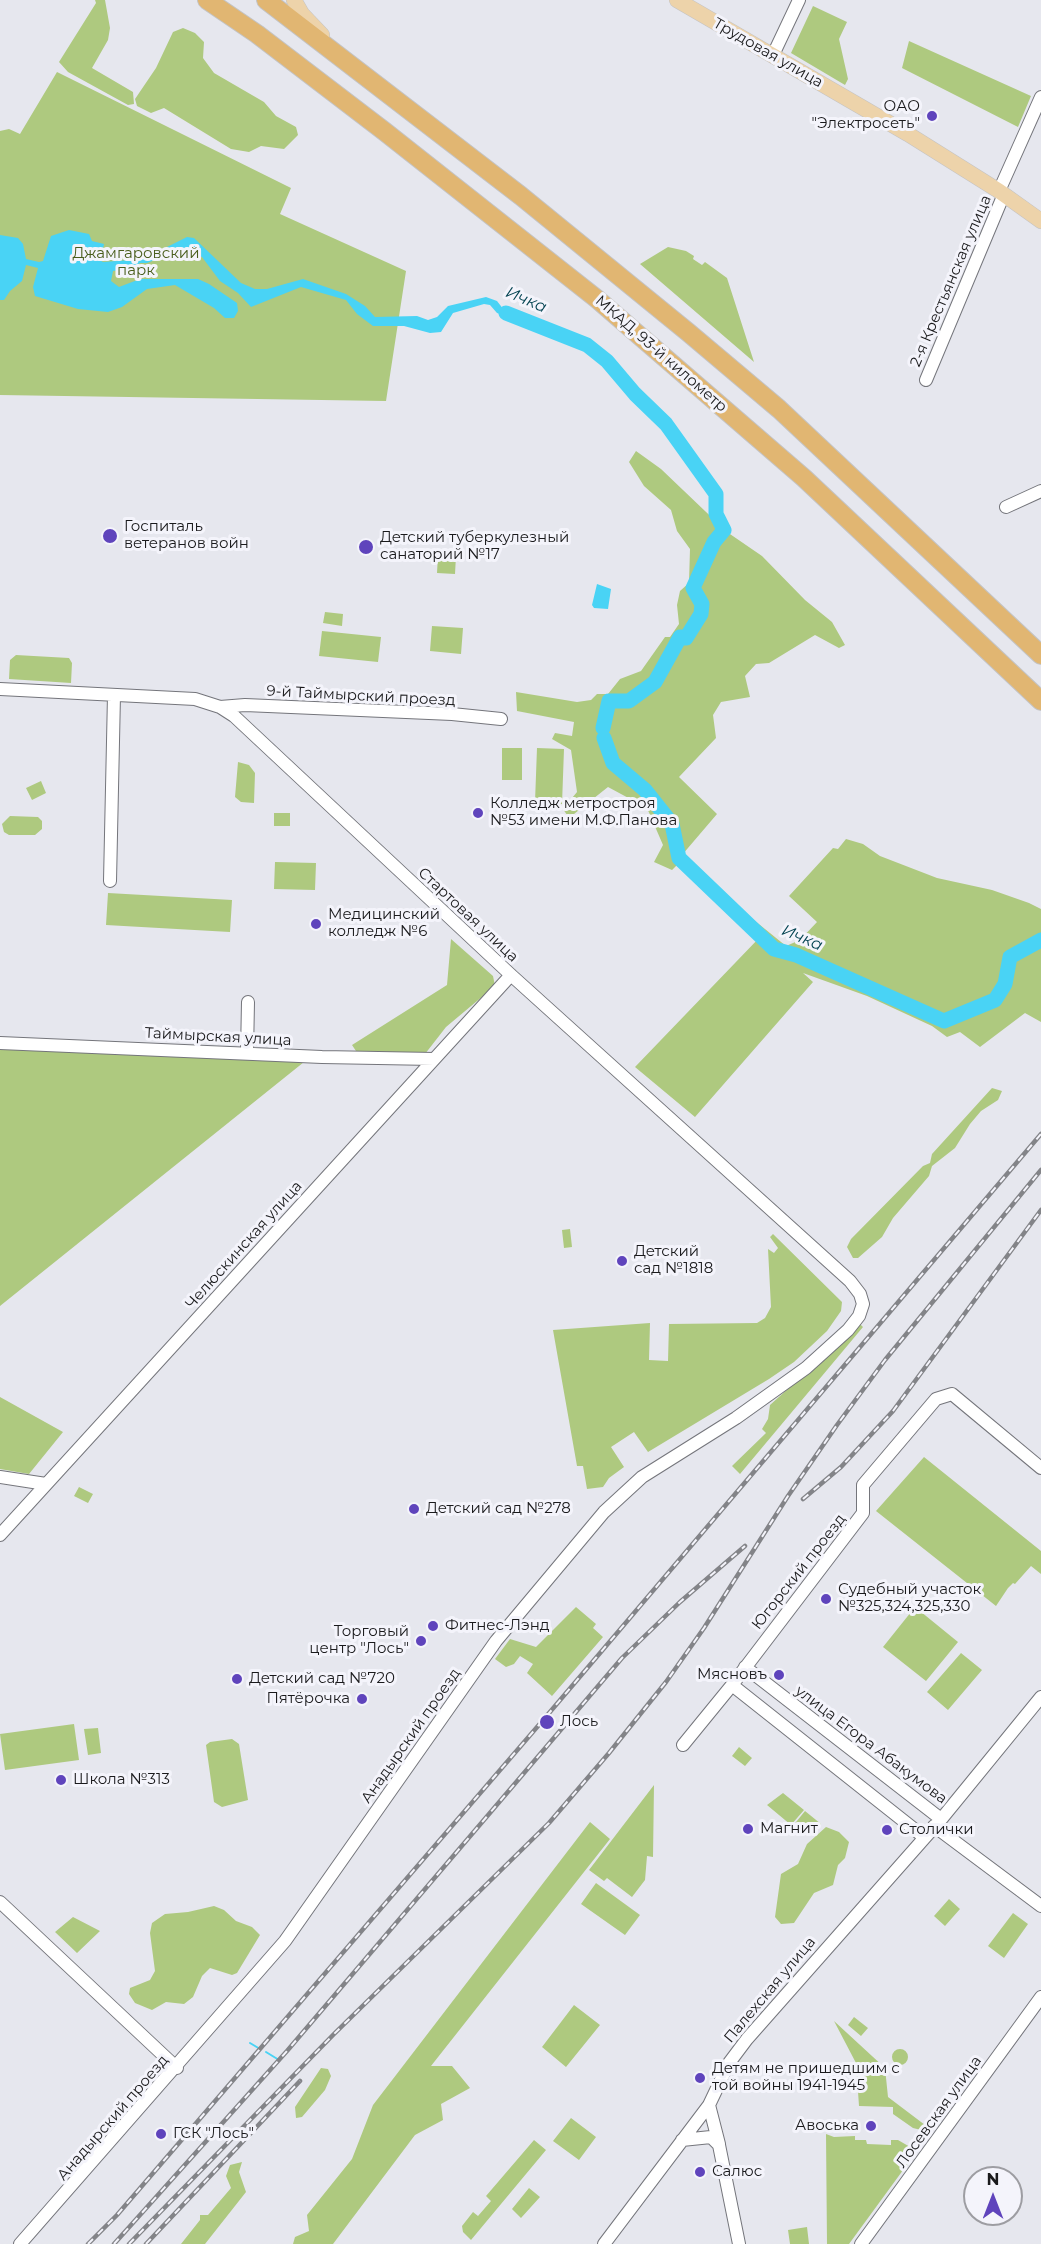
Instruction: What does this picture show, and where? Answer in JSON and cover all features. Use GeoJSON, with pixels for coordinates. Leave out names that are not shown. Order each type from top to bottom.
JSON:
{"type":"FeatureCollection","features":[{"type":"Feature","properties":{"kind":"highway","name":"МКАД, 93-й километр"},"geometry":{"type":"LineString","coordinates":[[207,0],[257,34],[500,222],[667,358],[804,478],[1041,701]]}},
{"type":"Feature","properties":{"kind":"highway","name":"МКАД, 93-й километр"},"geometry":{"type":"LineString","coordinates":[[272,4],[521,196],[761,394],[1041,655]]}},
{"type":"Feature","properties":{"kind":"main road"},"geometry":{"type":"LineString","coordinates":[[294,0],[302,14],[347,61]]}},
{"type":"Feature","properties":{"kind":"main road","name":"Трудовая улица"},"geometry":{"type":"LineString","coordinates":[[677,0],[1002,192],[1041,221]]}},
{"type":"Feature","properties":{"kind":"street"},"geometry":{"type":"LineString","coordinates":[[773,55],[800,0]]}},
{"type":"Feature","properties":{"kind":"street","name":"2-я Крестьянская улица"},"geometry":{"type":"LineString","coordinates":[[926,380],[1041,97]]}},
{"type":"Feature","properties":{"kind":"street"},"geometry":{"type":"LineString","coordinates":[[1006,507],[1041,491]]}},
{"type":"Feature","properties":{"kind":"street","name":"Стартовая улица"},"geometry":{"type":"LineString","coordinates":[[0,690],[195,699],[220,707],[245,726],[511,975],[789,1225],[860,1294]]}},
{"type":"Feature","properties":{"kind":"street"},"geometry":{"type":"LineString","coordinates":[[110,881],[114,695]]}},
{"type":"Feature","properties":{"kind":"street","name":"9-й Таймырский проезд"},"geometry":{"type":"LineString","coordinates":[[220,707],[244,705],[501,719]]}},
{"type":"Feature","properties":{"kind":"street","name":"Челюскинская улица"},"geometry":{"type":"LineString","coordinates":[[0,1535],[511,975]]}},
{"type":"Feature","properties":{"kind":"street"},"geometry":{"type":"LineString","coordinates":[[247,1053],[248,1002]]}},
{"type":"Feature","properties":{"kind":"street","name":"Таймырская улица"},"geometry":{"type":"LineString","coordinates":[[0,1042],[434,1059]]}},
{"type":"Feature","properties":{"kind":"street","name":"Анадырский проезд"},"geometry":{"type":"LineString","coordinates":[[20,2244],[177,2068],[307,1914],[496,1641],[604,1512],[642,1477],[736,1418],[806,1368],[859,1316],[863,1304],[860,1294]]}},
{"type":"Feature","properties":{"kind":"street","name":"Югорский проезд"},"geometry":{"type":"LineString","coordinates":[[683,1745],[732,1685],[863,1513],[863,1485],[936,1399],[952,1394],[1041,1468]]}},
{"type":"Feature","properties":{"kind":"street"},"geometry":{"type":"LineString","coordinates":[[0,1477],[46,1484]]}},
{"type":"Feature","properties":{"kind":"street","name":"улица Егора Абакумова"},"geometry":{"type":"LineString","coordinates":[[745,1666],[1041,1906]]}},
{"type":"Feature","properties":{"kind":"street"},"geometry":{"type":"LineString","coordinates":[[732,1685],[924,1837]]}},
{"type":"Feature","properties":{"kind":"street","name":"улица Егора Абакумова"},"geometry":{"type":"LineString","coordinates":[[937,1822],[1041,1697]]}},
{"type":"Feature","properties":{"kind":"street","name":"Палехская улица"},"geometry":{"type":"LineString","coordinates":[[604,2244],[709,2105],[729,2063],[747,2039],[937,1822]]}},
{"type":"Feature","properties":{"kind":"street"},"geometry":{"type":"LineString","coordinates":[[0,1902],[177,2068]]}},
{"type":"Feature","properties":{"kind":"street","name":"Лосевская улица"},"geometry":{"type":"LineString","coordinates":[[861,2244],[1041,1997]]}},
{"type":"Feature","properties":{"kind":"street"},"geometry":{"type":"LineString","coordinates":[[709,2105],[739,2244]]}},
{"type":"Feature","properties":{"kind":"street"},"geometry":{"type":"LineString","coordinates":[[682,2140],[711,2137],[719,2145]]}},
{"type":"Feature","properties":{"kind":"green space"},"geometry":{"type":"Polygon","coordinates":[[[95,0],[105,0],[110,28],[108,40],[92,68],[133,92],[134,104],[128,105],[68,72],[59,62],[96,3],[95,0]]]}},
{"type":"Feature","properties":{"kind":"green space"},"geometry":{"type":"Polygon","coordinates":[[[813,6],[847,22],[839,39],[848,79],[845,85],[791,53],[813,6]]]}},
{"type":"Feature","properties":{"kind":"green space"},"geometry":{"type":"Polygon","coordinates":[[[183,28],[195,33],[204,42],[203,58],[214,73],[264,102],[276,116],[296,127],[298,135],[284,149],[261,146],[249,152],[231,149],[164,108],[151,113],[137,106],[135,99],[156,68],[173,32],[183,28]]]}},
{"type":"Feature","properties":{"kind":"green space"},"geometry":{"type":"Polygon","coordinates":[[[909,41],[1031,96],[1018,127],[902,68],[909,41]]]}},
{"type":"Feature","properties":{"kind":"green space","name":"Джамгаровский парк"},"geometry":{"type":"Polygon","coordinates":[[[57,72],[291,188],[280,214],[406,271],[386,401],[0,395],[0,131],[9,129],[20,134],[57,72]]]}},
{"type":"Feature","properties":{"kind":"green space"},"geometry":{"type":"Polygon","coordinates":[[[668,247],[686,251],[702,265],[705,262],[727,278],[754,362],[640,264],[668,247]]]}},
{"type":"Feature","properties":{"kind":"green space"},"geometry":{"type":"Polygon","coordinates":[[[636,451],[661,469],[727,532],[762,556],[805,600],[832,622],[845,645],[839,648],[815,635],[769,663],[756,664],[745,676],[750,697],[721,702],[713,715],[716,738],[679,777],[717,814],[682,855],[744,912],[786,946],[800,940],[817,922],[789,896],[833,848],[838,849],[846,839],[863,844],[880,856],[937,878],[992,890],[1029,903],[1041,909],[1041,1022],[1025,1013],[980,1047],[960,1032],[947,1037],[932,1026],[867,996],[803,973],[813,982],[695,1117],[635,1067],[760,937],[681,861],[672,870],[654,862],[663,845],[647,808],[608,787],[569,818],[563,809],[577,792],[571,750],[552,739],[555,733],[572,736],[574,722],[517,711],[516,692],[577,702],[591,700],[597,694],[608,694],[620,679],[641,671],[665,637],[670,637],[679,624],[677,605],[680,591],[689,583],[690,549],[677,531],[671,510],[644,486],[629,462],[636,451]]]}},
{"type":"Feature","properties":{"kind":"green space"},"geometry":{"type":"Polygon","coordinates":[[[438,555],[456,556],[455,574],[437,573],[438,555]]]}},
{"type":"Feature","properties":{"kind":"green space"},"geometry":{"type":"Polygon","coordinates":[[[325,612],[343,614],[342,626],[323,623],[325,612]]]}},
{"type":"Feature","properties":{"kind":"green space"},"geometry":{"type":"Polygon","coordinates":[[[432,626],[463,628],[461,654],[430,651],[432,626]]]}},
{"type":"Feature","properties":{"kind":"green space"},"geometry":{"type":"Polygon","coordinates":[[[322,631],[381,637],[378,662],[319,656],[322,631]]]}},
{"type":"Feature","properties":{"kind":"green space"},"geometry":{"type":"Polygon","coordinates":[[[16,655],[69,658],[72,663],[71,683],[9,679],[10,660],[16,655]]]}},
{"type":"Feature","properties":{"kind":"green space"},"geometry":{"type":"Polygon","coordinates":[[[502,748],[522,748],[522,780],[502,780],[502,748]]]}},
{"type":"Feature","properties":{"kind":"green space"},"geometry":{"type":"Polygon","coordinates":[[[537,748],[564,749],[562,804],[535,802],[537,748]]]}},
{"type":"Feature","properties":{"kind":"green space"},"geometry":{"type":"Polygon","coordinates":[[[238,762],[249,765],[255,773],[254,803],[241,802],[235,797],[238,762]]]}},
{"type":"Feature","properties":{"kind":"green space"},"geometry":{"type":"Polygon","coordinates":[[[41,781],[46,793],[32,800],[26,788],[41,781]]]}},
{"type":"Feature","properties":{"kind":"green space"},"geometry":{"type":"Polygon","coordinates":[[[274,813],[290,813],[290,826],[274,826],[274,813]]]}},
{"type":"Feature","properties":{"kind":"green space"},"geometry":{"type":"Polygon","coordinates":[[[10,816],[38,817],[42,821],[42,829],[35,835],[9,835],[4,832],[2,824],[10,816]]]}},
{"type":"Feature","properties":{"kind":"green space"},"geometry":{"type":"Polygon","coordinates":[[[275,862],[316,863],[315,890],[274,889],[275,862]]]}},
{"type":"Feature","properties":{"kind":"green space"},"geometry":{"type":"Polygon","coordinates":[[[108,893],[232,900],[230,932],[106,925],[108,893]]]}},
{"type":"Feature","properties":{"kind":"green space"},"geometry":{"type":"Polygon","coordinates":[[[451,939],[493,976],[495,986],[446,1027],[425,1054],[356,1051],[352,1045],[447,985],[451,939]]]}},
{"type":"Feature","properties":{"kind":"green space"},"geometry":{"type":"Polygon","coordinates":[[[0,1049],[304,1062],[0,1306],[0,1049]]]}},
{"type":"Feature","properties":{"kind":"green space"},"geometry":{"type":"Polygon","coordinates":[[[992,1088],[1002,1091],[998,1100],[981,1111],[955,1148],[932,1166],[929,1176],[893,1218],[882,1237],[858,1258],[853,1258],[847,1247],[851,1239],[923,1166],[930,1163],[932,1154],[992,1088]]]}},
{"type":"Feature","properties":{"kind":"green space"},"geometry":{"type":"Polygon","coordinates":[[[570,1229],[572,1247],[564,1248],[562,1230],[570,1229]]]}},
{"type":"Feature","properties":{"kind":"green space"},"geometry":{"type":"Polygon","coordinates":[[[773,1234],[842,1302],[841,1311],[827,1331],[794,1362],[769,1379],[648,1452],[634,1432],[611,1447],[624,1467],[609,1478],[603,1487],[587,1489],[583,1466],[577,1466],[553,1330],[650,1323],[649,1360],[668,1361],[669,1324],[757,1323],[765,1318],[771,1307],[768,1249],[774,1253],[778,1248],[770,1237],[773,1234]]]}},
{"type":"Feature","properties":{"kind":"green space"},"geometry":{"type":"Polygon","coordinates":[[[860,1324],[863,1327],[740,1474],[732,1466],[766,1433],[762,1429],[768,1419],[770,1405],[860,1324]]]}},
{"type":"Feature","properties":{"kind":"green space"},"geometry":{"type":"Polygon","coordinates":[[[0,1397],[63,1432],[29,1474],[0,1469],[0,1397]]]}},
{"type":"Feature","properties":{"kind":"green space"},"geometry":{"type":"Polygon","coordinates":[[[924,1457],[1041,1551],[1041,1574],[1031,1566],[1015,1584],[1013,1583],[1008,1588],[996,1606],[876,1511],[924,1457]]]}},
{"type":"Feature","properties":{"kind":"green space"},"geometry":{"type":"Polygon","coordinates":[[[79,1487],[93,1494],[88,1503],[74,1496],[79,1487]]]}},
{"type":"Feature","properties":{"kind":"green space"},"geometry":{"type":"Polygon","coordinates":[[[576,1607],[596,1624],[593,1628],[603,1637],[552,1696],[527,1673],[533,1664],[520,1656],[514,1664],[506,1667],[495,1659],[510,1639],[536,1647],[576,1607]]]}},
{"type":"Feature","properties":{"kind":"green space"},"geometry":{"type":"Polygon","coordinates":[[[915,1607],[958,1642],[926,1681],[883,1647],[915,1607]]]}},
{"type":"Feature","properties":{"kind":"green space"},"geometry":{"type":"Polygon","coordinates":[[[961,1653],[982,1670],[948,1710],[927,1692],[961,1653]]]}},
{"type":"Feature","properties":{"kind":"green space"},"geometry":{"type":"Polygon","coordinates":[[[74,1724],[79,1760],[5,1770],[0,1734],[74,1724]]]}},
{"type":"Feature","properties":{"kind":"green space"},"geometry":{"type":"Polygon","coordinates":[[[98,1728],[101,1753],[88,1755],[84,1729],[98,1728]]]}},
{"type":"Feature","properties":{"kind":"green space"},"geometry":{"type":"Polygon","coordinates":[[[232,1739],[239,1744],[248,1800],[222,1807],[214,1802],[206,1745],[210,1742],[232,1739]]]}},
{"type":"Feature","properties":{"kind":"green space"},"geometry":{"type":"Polygon","coordinates":[[[739,1747],[752,1758],[745,1766],[732,1756],[739,1747]]]}},
{"type":"Feature","properties":{"kind":"green space"},"geometry":{"type":"Polygon","coordinates":[[[654,1785],[653,1857],[647,1856],[645,1880],[632,1897],[607,1878],[604,1881],[589,1870],[654,1785]]]}},
{"type":"Feature","properties":{"kind":"green space"},"geometry":{"type":"Polygon","coordinates":[[[783,1793],[804,1810],[791,1825],[767,1805],[783,1793]]]}},
{"type":"Feature","properties":{"kind":"green space"},"geometry":{"type":"Polygon","coordinates":[[[805,1811],[821,1824],[810,1835],[803,1835],[792,1827],[805,1811]]]}},
{"type":"Feature","properties":{"kind":"green space"},"geometry":{"type":"Polygon","coordinates":[[[590,1822],[610,1839],[431,2066],[452,2066],[470,2088],[441,2104],[443,2120],[415,2135],[333,2244],[293,2244],[295,2237],[309,2231],[307,2215],[352,2159],[373,2105],[590,1822]]]}},
{"type":"Feature","properties":{"kind":"green space"},"geometry":{"type":"Polygon","coordinates":[[[826,1827],[839,1832],[849,1842],[845,1858],[838,1865],[833,1885],[814,1893],[794,1923],[781,1924],[775,1917],[781,1874],[798,1864],[807,1844],[826,1827]]]}},
{"type":"Feature","properties":{"kind":"green space"},"geometry":{"type":"Polygon","coordinates":[[[596,1883],[640,1915],[625,1935],[581,1904],[596,1883]]]}},
{"type":"Feature","properties":{"kind":"green space"},"geometry":{"type":"Polygon","coordinates":[[[949,1899],[960,1909],[945,1926],[934,1916],[949,1899]]]}},
{"type":"Feature","properties":{"kind":"green space"},"geometry":{"type":"Polygon","coordinates":[[[214,1906],[224,1910],[236,1921],[252,1927],[260,1935],[237,1973],[232,1975],[210,1968],[202,1976],[193,1997],[184,2004],[166,2002],[152,2010],[135,2003],[129,1994],[130,1988],[150,1980],[155,1971],[150,1933],[152,1923],[165,1914],[214,1906]]]}},
{"type":"Feature","properties":{"kind":"green space"},"geometry":{"type":"Polygon","coordinates":[[[1013,1913],[1028,1924],[1004,1958],[988,1946],[1013,1913]]]}},
{"type":"Feature","properties":{"kind":"green space"},"geometry":{"type":"Polygon","coordinates":[[[73,1917],[100,1931],[77,1953],[55,1932],[73,1917]]]}},
{"type":"Feature","properties":{"kind":"green space"},"geometry":{"type":"Polygon","coordinates":[[[574,2005],[600,2025],[566,2067],[542,2047],[574,2005]]]}},
{"type":"Feature","properties":{"kind":"green space"},"geometry":{"type":"Polygon","coordinates":[[[854,2017],[868,2028],[861,2036],[848,2025],[854,2017]]]}},
{"type":"Feature","properties":{"kind":"green space"},"geometry":{"type":"Polygon","coordinates":[[[834,2021],[885,2068],[888,2097],[925,2125],[921,2130],[913,2128],[893,2114],[893,2107],[859,2106],[856,2063],[834,2021]]]}},
{"type":"Feature","properties":{"kind":"green space"},"geometry":{"type":"Polygon","coordinates":[[[900,2049],[906,2051],[908,2057],[906,2063],[900,2065],[894,2063],[892,2057],[894,2051],[900,2049]]]}},
{"type":"Feature","properties":{"kind":"green space"},"geometry":{"type":"Polygon","coordinates":[[[321,2068],[328,2069],[331,2076],[325,2090],[302,2117],[296,2118],[295,2107],[321,2068]]]}},
{"type":"Feature","properties":{"kind":"green space"},"geometry":{"type":"Polygon","coordinates":[[[571,2118],[596,2137],[579,2160],[553,2141],[571,2118]]]}},
{"type":"Feature","properties":{"kind":"green space"},"geometry":{"type":"Polygon","coordinates":[[[826,2134],[834,2137],[855,2136],[855,2140],[866,2140],[867,2144],[891,2145],[891,2140],[898,2140],[917,2151],[849,2244],[827,2244],[826,2134]]]}},
{"type":"Feature","properties":{"kind":"green space"},"geometry":{"type":"Polygon","coordinates":[[[534,2140],[546,2150],[471,2240],[463,2232],[462,2226],[473,2212],[478,2216],[491,2201],[486,2196],[534,2140]]]}},
{"type":"Feature","properties":{"kind":"green space"},"geometry":{"type":"Polygon","coordinates":[[[242,2162],[239,2172],[246,2192],[205,2244],[181,2244],[200,2220],[200,2215],[208,2215],[231,2188],[226,2176],[230,2165],[242,2162]]]}},
{"type":"Feature","properties":{"kind":"green space"},"geometry":{"type":"Polygon","coordinates":[[[529,2188],[540,2197],[521,2218],[512,2209],[529,2188]]]}},
{"type":"Feature","properties":{"kind":"green space"},"geometry":{"type":"Polygon","coordinates":[[[807,2227],[809,2244],[790,2244],[788,2230],[807,2227]]]}},
{"type":"Feature","properties":{"kind":"water"},"geometry":{"type":"Polygon","coordinates":[[[69,230],[89,234],[92,241],[104,244],[102,253],[96,258],[103,262],[130,260],[128,252],[141,260],[187,237],[194,238],[241,283],[255,289],[267,289],[303,279],[346,294],[365,306],[375,317],[417,316],[428,320],[437,317],[448,306],[486,297],[497,301],[504,310],[524,319],[522,322],[497,313],[490,305],[484,304],[453,313],[441,332],[430,333],[404,326],[373,326],[357,314],[346,300],[301,287],[251,307],[238,293],[220,281],[202,257],[190,253],[186,248],[147,263],[140,263],[132,268],[113,271],[111,281],[119,287],[140,279],[198,279],[237,303],[238,311],[234,318],[225,318],[214,308],[175,285],[147,289],[122,307],[108,312],[78,309],[35,296],[33,287],[38,268],[26,265],[22,281],[10,291],[4,300],[0,300],[0,235],[18,238],[23,244],[26,259],[39,262],[43,261],[51,236],[69,230]]]}},
{"type":"Feature","properties":{"kind":"water"},"geometry":{"type":"Polygon","coordinates":[[[597,584],[611,589],[608,609],[594,608],[592,605],[597,584]]]}},
{"type":"Feature","properties":{"kind":"waterway","name":"Ичка"},"geometry":{"type":"LineString","coordinates":[[506,313],[587,345],[607,361],[635,394],[666,424],[716,494],[716,514],[724,530],[714,542],[693,588],[702,604],[701,614],[686,638],[680,637],[655,682],[629,701],[609,701],[603,728]]}},
{"type":"Feature","properties":{"kind":"waterway","name":"Ичка"},"geometry":{"type":"LineString","coordinates":[[604,738],[613,763],[645,790],[672,824],[679,858],[774,949],[796,955],[944,1021],[995,1000],[1005,984],[1010,957],[1041,940]]}},
{"type":"Feature","properties":{"kind":"waterway"},"geometry":{"type":"LineString","coordinates":[[250,2043],[260,2049]]}},
{"type":"Feature","properties":{"kind":"waterway"},"geometry":{"type":"LineString","coordinates":[[266,2052],[279,2060]]}},
{"type":"Feature","properties":{"kind":"railway"},"geometry":{"type":"LineString","coordinates":[[88,2244],[117,2215],[544,1719],[1041,1134]]}},
{"type":"Feature","properties":{"kind":"railway"},"geometry":{"type":"LineString","coordinates":[[129,2244],[334,2034],[549,1823],[609,1753],[666,1682],[704,1628],[788,1496],[885,1360],[1041,1170]]}},
{"type":"Feature","properties":{"kind":"railway"},"geometry":{"type":"LineString","coordinates":[[803,1499],[841,1467],[893,1411],[1041,1210]]}},
{"type":"Feature","properties":{"kind":"railway"},"geometry":{"type":"LineString","coordinates":[[114,2244],[287,2051],[622,1658],[680,1602],[745,1546]]}},
{"type":"Feature","properties":{"kind":"railway"},"geometry":{"type":"LineString","coordinates":[[146,2244],[300,2081]]}},
{"type":"Feature","properties":{"kind":"place","name":"ОАО \"Электросеть\""},"geometry":{"type":"Point","coordinates":[932,116]}},
{"type":"Feature","properties":{"kind":"place","name":"Госпиталь ветеранов войн"},"geometry":{"type":"Point","coordinates":[110,536]}},
{"type":"Feature","properties":{"kind":"place","name":"Детский туберкулезный санаторий №17"},"geometry":{"type":"Point","coordinates":[366,547]}},
{"type":"Feature","properties":{"kind":"place","name":"Колледж метростроя №53 имени М.Ф.Панова"},"geometry":{"type":"Point","coordinates":[478,813]}},
{"type":"Feature","properties":{"kind":"place","name":"Медицинский колледж №6"},"geometry":{"type":"Point","coordinates":[316,924]}},
{"type":"Feature","properties":{"kind":"place","name":"Детский сад №1818"},"geometry":{"type":"Point","coordinates":[622,1261]}},
{"type":"Feature","properties":{"kind":"place","name":"Детский сад №278"},"geometry":{"type":"Point","coordinates":[414,1509]}},
{"type":"Feature","properties":{"kind":"place","name":"Судебный участок №325,324,325,330"},"geometry":{"type":"Point","coordinates":[826,1599]}},
{"type":"Feature","properties":{"kind":"place","name":"Фитнес-Лэнд"},"geometry":{"type":"Point","coordinates":[433,1626]}},
{"type":"Feature","properties":{"kind":"place","name":"Торговый центр \"Лось\""},"geometry":{"type":"Point","coordinates":[421,1641]}},
{"type":"Feature","properties":{"kind":"place","name":"Мясновъ"},"geometry":{"type":"Point","coordinates":[779,1675]}},
{"type":"Feature","properties":{"kind":"place","name":"Детский сад №720"},"geometry":{"type":"Point","coordinates":[237,1679]}},
{"type":"Feature","properties":{"kind":"place","name":"Пятёрочка"},"geometry":{"type":"Point","coordinates":[362,1699]}},
{"type":"Feature","properties":{"kind":"place","name":"Лось"},"geometry":{"type":"Point","coordinates":[547,1722]}},
{"type":"Feature","properties":{"kind":"place","name":"Школа №313"},"geometry":{"type":"Point","coordinates":[61,1780]}},
{"type":"Feature","properties":{"kind":"place","name":"Магнит"},"geometry":{"type":"Point","coordinates":[748,1829]}},
{"type":"Feature","properties":{"kind":"place","name":"Столички"},"geometry":{"type":"Point","coordinates":[887,1830]}},
{"type":"Feature","properties":{"kind":"place","name":"Детям не пришедшим с той войны 1941-1945"},"geometry":{"type":"Point","coordinates":[700,2078]}},
{"type":"Feature","properties":{"kind":"place","name":"Авоська"},"geometry":{"type":"Point","coordinates":[871,2126]}},
{"type":"Feature","properties":{"kind":"place","name":"ГСК \"Лось\""},"geometry":{"type":"Point","coordinates":[161,2134]}},
{"type":"Feature","properties":{"kind":"place","name":"Салюс"},"geometry":{"type":"Point","coordinates":[700,2172]}}]}
